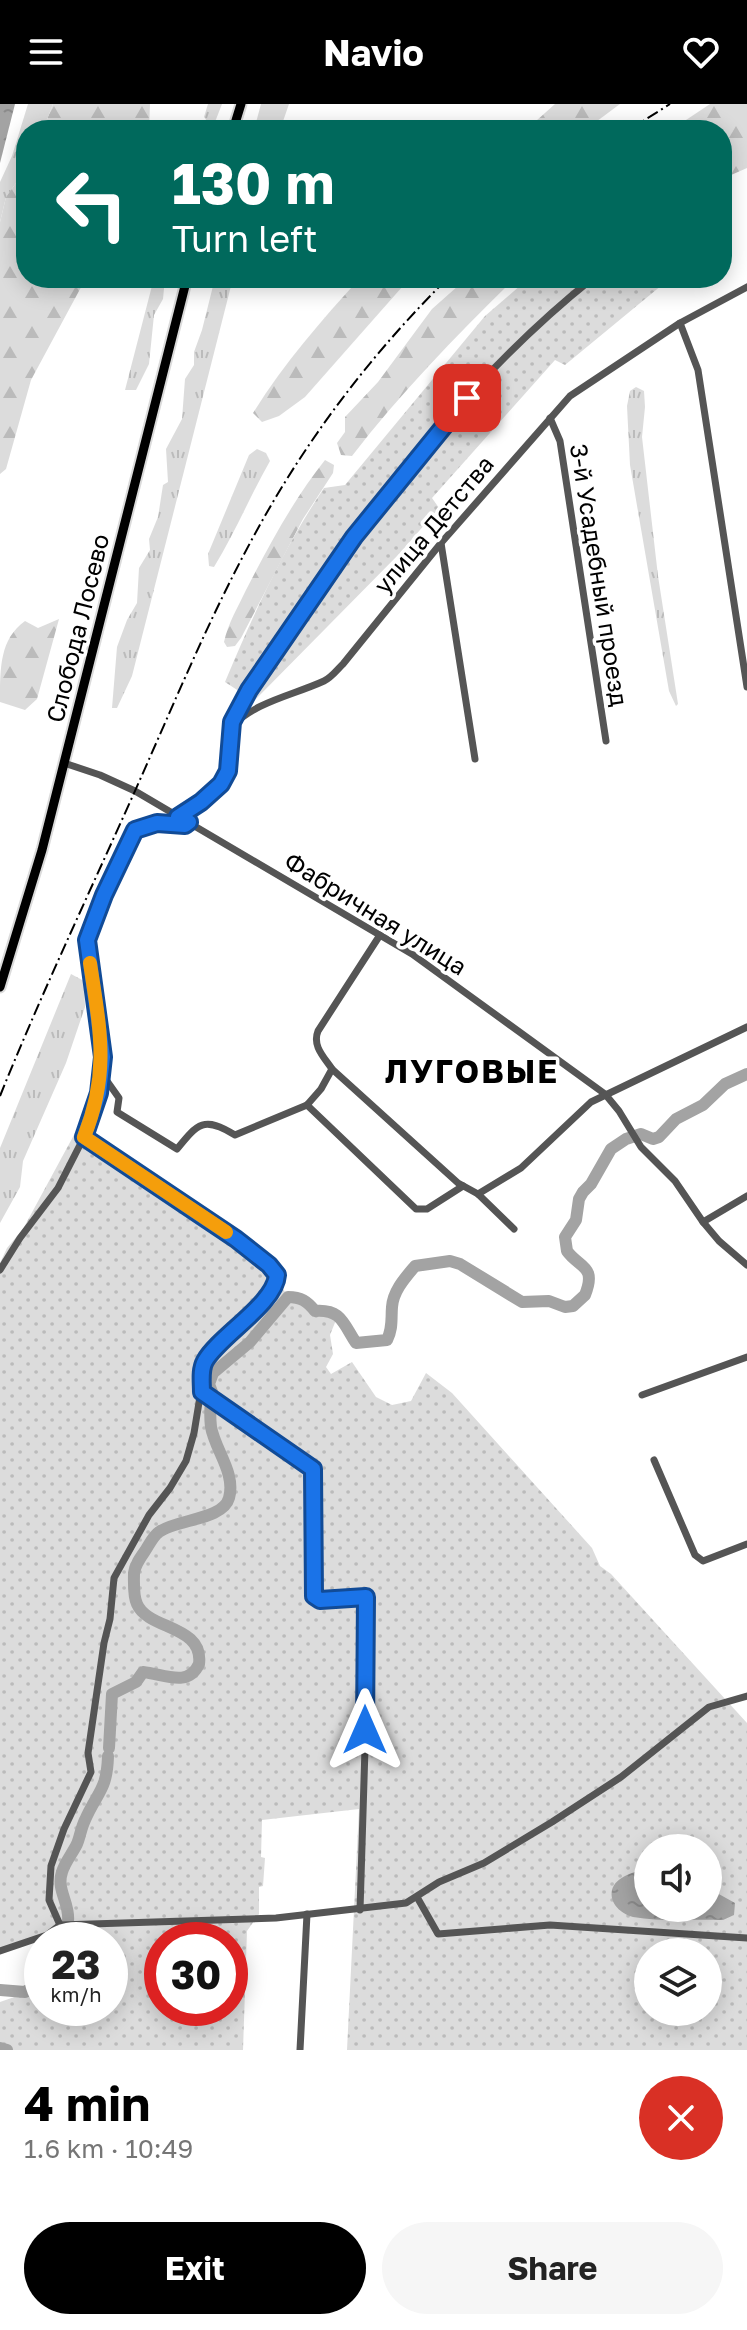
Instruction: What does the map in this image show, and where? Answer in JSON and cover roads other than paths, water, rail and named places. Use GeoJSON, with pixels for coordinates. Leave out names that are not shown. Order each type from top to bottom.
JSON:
{"type":"FeatureCollection","features":[{"type":"Feature","properties":{"kind":"main road","name":"Слобода Лосево"},"geometry":{"type":"LineString","coordinates":[[0,987],[39,861],[184,288]]}},
{"type":"Feature","properties":{"kind":"street","name":"улица Детства"},"geometry":{"type":"LineString","coordinates":[[230,729],[244,714],[263,704],[326,681],[570,396],[680,323],[747,287]]}},
{"type":"Feature","properties":{"kind":"street"},"geometry":{"type":"LineString","coordinates":[[178,817],[221,784],[228,771],[230,729],[236,711],[297,617],[393,487],[449,418],[517,343],[580,288]]}},
{"type":"Feature","properties":{"kind":"street"},"geometry":{"type":"LineString","coordinates":[[680,323],[698,370],[747,687]]}},
{"type":"Feature","properties":{"kind":"street","name":"3-й Усадебный проезд"},"geometry":{"type":"LineString","coordinates":[[550,418],[560,441],[606,741]]}},
{"type":"Feature","properties":{"kind":"street"},"geometry":{"type":"LineString","coordinates":[[441,543],[475,759]]}},
{"type":"Feature","properties":{"kind":"street","name":"Фабричная улица"},"geometry":{"type":"LineString","coordinates":[[64,763],[132,789],[412,954],[605,1094],[634,1136],[675,1181],[703,1222],[719,1241],[747,1265]]}},
{"type":"Feature","properties":{"kind":"street"},"geometry":{"type":"LineString","coordinates":[[0,1270],[58,1188],[84,1137],[96,1104],[103,1057],[87,940],[93,923],[135,830],[146,824],[185,825],[189,822]]}},
{"type":"Feature","properties":{"kind":"street"},"geometry":{"type":"LineString","coordinates":[[380,935],[314,1040],[332,1069],[463,1186],[478,1194],[514,1229]]}},
{"type":"Feature","properties":{"kind":"street"},"geometry":{"type":"LineString","coordinates":[[478,1194],[521,1168],[591,1102],[747,1027]]}},
{"type":"Feature","properties":{"kind":"street"},"geometry":{"type":"LineString","coordinates":[[102,1074],[119,1098],[117,1112],[177,1149],[202,1123],[218,1125],[235,1135],[307,1105],[332,1069]]}},
{"type":"Feature","properties":{"kind":"street"},"geometry":{"type":"LineString","coordinates":[[307,1105],[416,1209],[427,1209],[463,1186]]}},
{"type":"Feature","properties":{"kind":"street"},"geometry":{"type":"LineString","coordinates":[[59,1922],[49,1900],[51,1866],[64,1829],[91,1772],[88,1753],[114,1578],[149,1515],[186,1461],[206,1360],[265,1298],[277,1281],[277,1275],[269,1265],[236,1239],[84,1137]]}},
{"type":"Feature","properties":{"kind":"street"},"geometry":{"type":"LineString","coordinates":[[703,1222],[747,1196]]}},
{"type":"Feature","properties":{"kind":"street"},"geometry":{"type":"LineString","coordinates":[[642,1395],[747,1357]]}},
{"type":"Feature","properties":{"kind":"street"},"geometry":{"type":"LineString","coordinates":[[202,1392],[313,1469],[314,1596],[320,1600],[366,1597],[360,1910]]}},
{"type":"Feature","properties":{"kind":"street"},"geometry":{"type":"LineString","coordinates":[[654,1460],[695,1555],[703,1561],[747,1544]]}},
{"type":"Feature","properties":{"kind":"street"},"geometry":{"type":"LineString","coordinates":[[128,1923],[261,1919],[406,1903],[439,1882],[484,1863],[596,1794],[709,1707],[747,1696]]}},
{"type":"Feature","properties":{"kind":"street"},"geometry":{"type":"LineString","coordinates":[[417,1897],[438,1934],[550,1925],[747,1938]]}},
{"type":"Feature","properties":{"kind":"street"},"geometry":{"type":"LineString","coordinates":[[300,2050],[307,1914]]}},
{"type":"Feature","properties":{"kind":"street"},"geometry":{"type":"LineString","coordinates":[[0,1951],[24,1943]]}},
{"type":"Feature","properties":{"kind":"water"},"geometry":{"type":"Polygon","coordinates":[[[0,104],[15,104],[0,163],[0,104]]]}},
{"type":"Feature","properties":{"kind":"water"},"geometry":{"type":"Polygon","coordinates":[[[634,1873],[634,1917],[624,1913],[612,1899],[614,1885],[634,1873]]]}},
{"type":"Feature","properties":{"kind":"water"},"geometry":{"type":"Polygon","coordinates":[[[722,1896],[735,1903],[734,1915],[723,1920],[722,1896]]]}},
{"type":"Feature","properties":{"kind":"waterway"},"geometry":{"type":"LineString","coordinates":[[212,1392],[209,1384],[213,1373],[250,1342],[288,1297],[303,1300],[315,1311],[336,1315],[356,1343],[387,1340],[395,1296],[415,1266],[450,1261],[522,1302],[549,1301],[565,1307],[573,1306],[585,1295],[589,1278],[585,1268],[567,1251],[565,1237],[576,1220],[579,1199],[611,1149],[641,1134],[653,1139],[659,1137],[676,1119],[703,1105],[725,1084],[747,1074]]}},
{"type":"Feature","properties":{"kind":"waterway"},"geometry":{"type":"LineString","coordinates":[[109,1748],[112,1694],[136,1682],[143,1672],[182,1678],[189,1676],[199,1664],[198,1651],[193,1642],[152,1619],[137,1604],[134,1573],[159,1532],[218,1511],[229,1498],[230,1480],[211,1427],[211,1402]]}},
{"type":"Feature","properties":{"kind":"waterway"},"geometry":{"type":"LineString","coordinates":[[68,1921],[61,1885],[62,1872],[103,1784],[108,1756]]}},
{"type":"Feature","properties":{"kind":"waterway"},"geometry":{"type":"LineString","coordinates":[[0,1990],[24,1992]]}},
{"type":"Feature","properties":{"kind":"waterway"},"geometry":{"type":"LineString","coordinates":[[0,2048],[7,2050]]}},
{"type":"Feature","properties":{"kind":"railway"},"geometry":{"type":"LineString","coordinates":[[645,120],[670,104]]}},
{"type":"Feature","properties":{"kind":"railway"},"geometry":{"type":"LineString","coordinates":[[0,1096],[192,661],[261,523],[301,457],[346,394],[395,334],[438,288]]}},
{"type":"Feature","properties":{"kind":"district","name":"ЛУГОВЫЕ"},"geometry":{"type":"Point","coordinates":[472,1071]}}]}
